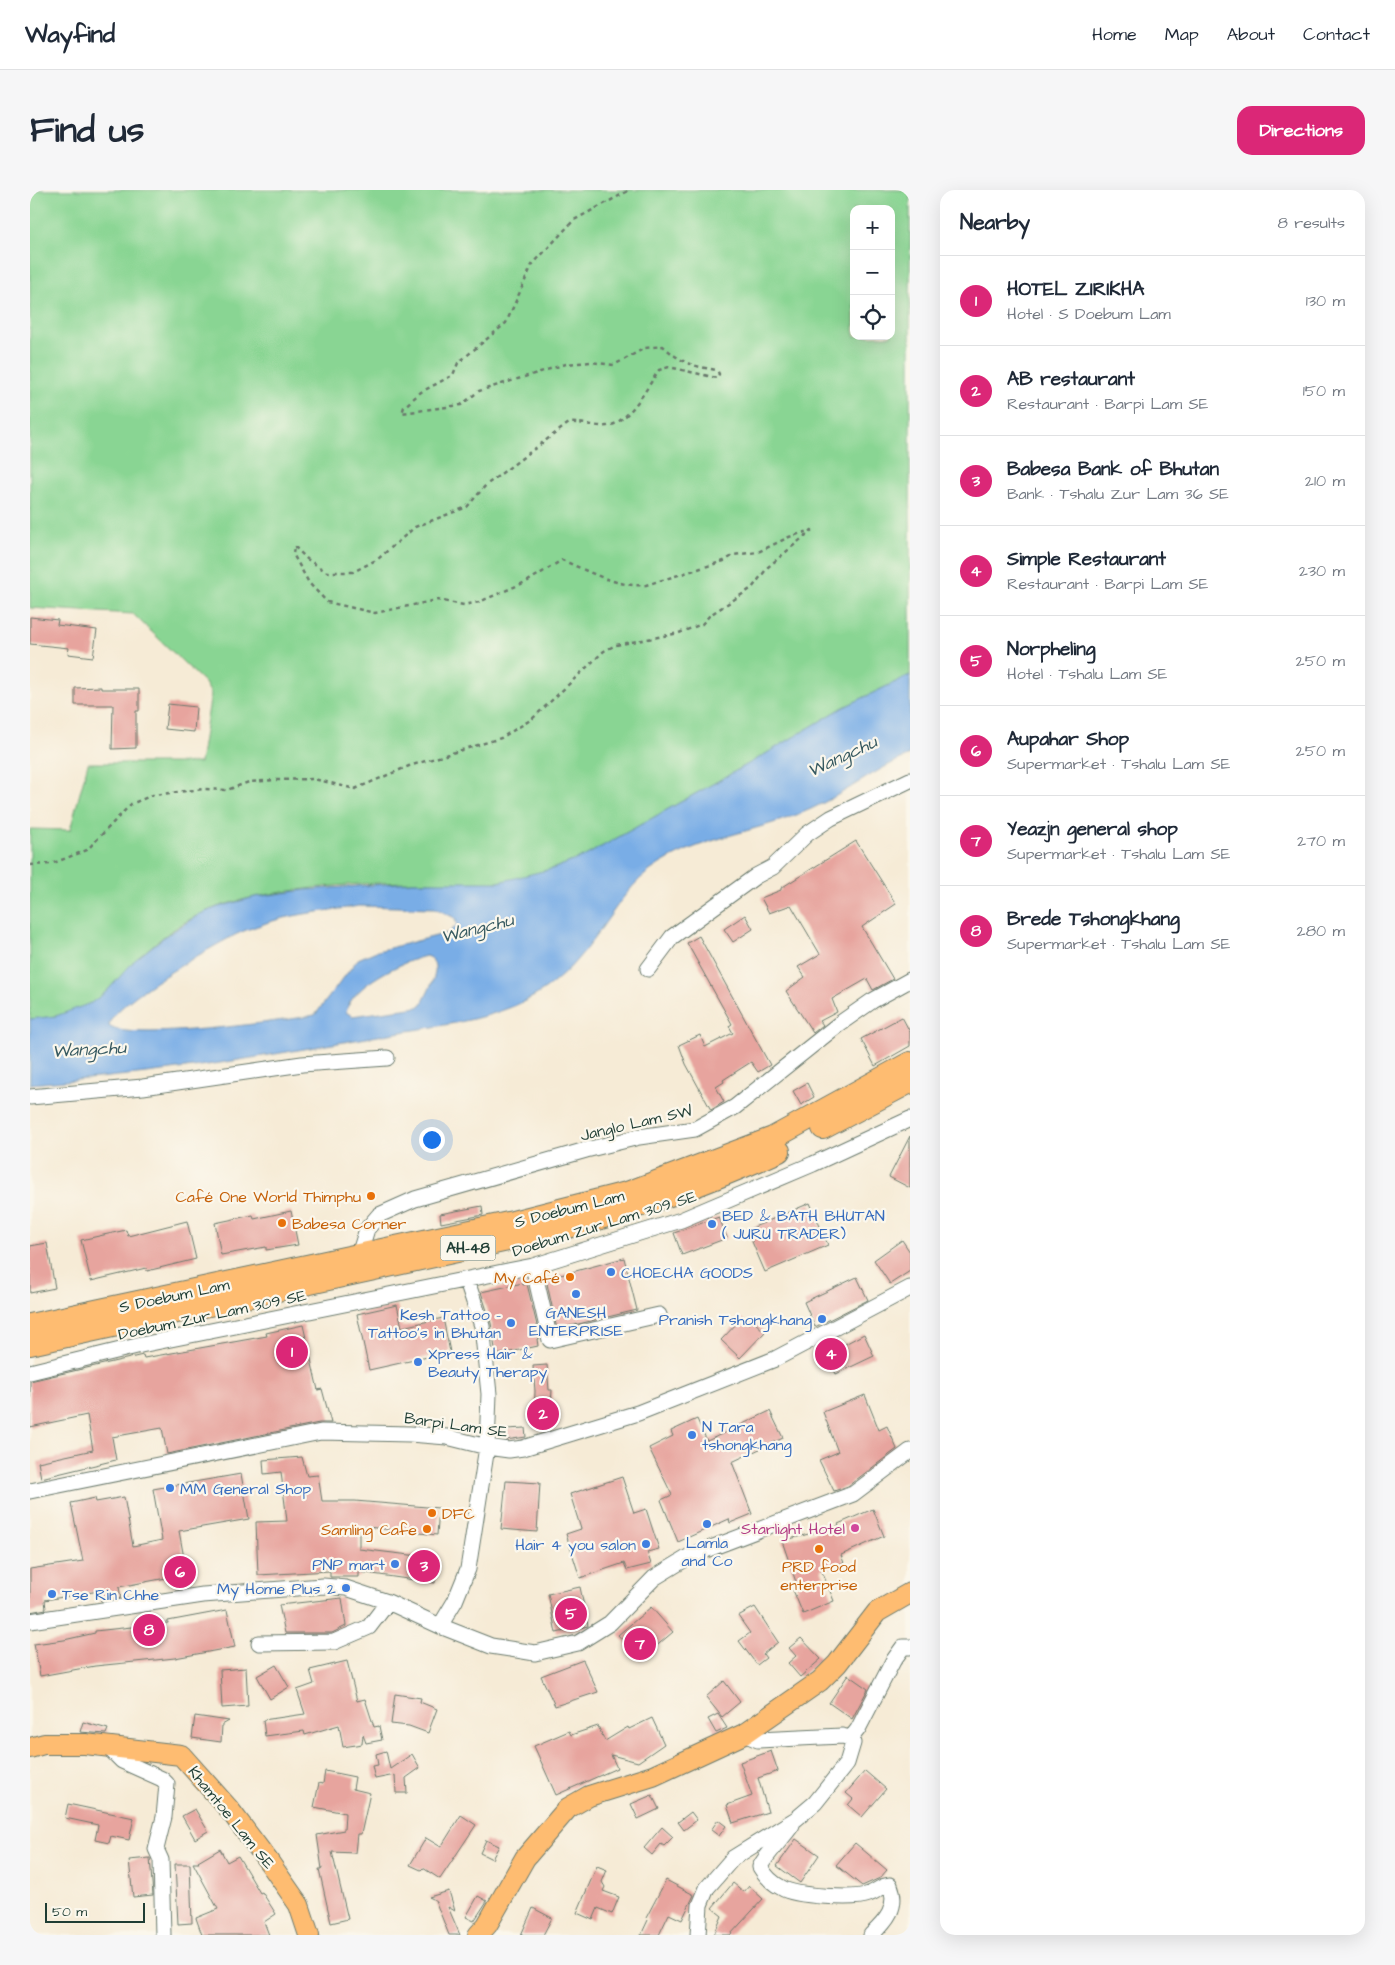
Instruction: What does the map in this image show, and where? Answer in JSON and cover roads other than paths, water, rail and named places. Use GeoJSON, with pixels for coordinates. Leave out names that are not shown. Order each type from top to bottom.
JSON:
{"type":"FeatureCollection","features":[{"type":"Feature","properties":{"kind":"highway","name":"S Doebum Lam"},"geometry":{"type":"LineString","coordinates":[[30,1325],[513,1222],[627,1193],[773,1138],[910,1064]]}},
{"type":"Feature","properties":{"kind":"highway","name":"S Doebum Lam"},"geometry":{"type":"LineString","coordinates":[[30,1344],[581,1224],[635,1208],[733,1172],[778,1151],[910,1082]]}},
{"type":"Feature","properties":{"kind":"main road"},"geometry":{"type":"LineString","coordinates":[[478,1935],[487,1925],[525,1858],[568,1808],[589,1796],[653,1776],[744,1734],[820,1681],[837,1664],[877,1612],[910,1592]]}},
{"type":"Feature","properties":{"kind":"main road","name":"Khamtoe Lam SE"},"geometry":{"type":"LineString","coordinates":[[30,1748],[44,1744],[85,1744],[180,1755],[194,1767],[230,1809],[299,1905],[309,1935]]}},
{"type":"Feature","properties":{"kind":"street"},"geometry":{"type":"LineString","coordinates":[[648,969],[672,937],[756,876],[773,867],[806,834],[831,818],[910,780]]}},
{"type":"Feature","properties":{"kind":"street","name":"Janglo Lam SW"},"geometry":{"type":"LineString","coordinates":[[359,1255],[367,1229],[379,1215],[415,1199],[639,1137],[695,1129],[735,1107],[839,1024],[910,980]]}},
{"type":"Feature","properties":{"kind":"street"},"geometry":{"type":"LineString","coordinates":[[30,1097],[143,1087],[302,1064],[387,1058]]}},
{"type":"Feature","properties":{"kind":"street"},"geometry":{"type":"LineString","coordinates":[[887,1095],[910,1099]]}},
{"type":"Feature","properties":{"kind":"street","name":"Doebum Zur Lam 309 SE"},"geometry":{"type":"LineString","coordinates":[[30,1372],[141,1346],[533,1266],[681,1220],[813,1164],[910,1119]]}},
{"type":"Feature","properties":{"kind":"street"},"geometry":{"type":"LineString","coordinates":[[533,1266],[550,1340],[658,1315]]}},
{"type":"Feature","properties":{"kind":"street"},"geometry":{"type":"LineString","coordinates":[[440,1626],[455,1601],[468,1569],[487,1447],[489,1394],[482,1326],[467,1281]]}},
{"type":"Feature","properties":{"kind":"street","name":"Barpi Lam SE"},"geometry":{"type":"LineString","coordinates":[[30,1491],[321,1432],[410,1434],[447,1437],[487,1447],[509,1450],[523,1448],[681,1398],[776,1359],[910,1288]]}},
{"type":"Feature","properties":{"kind":"street"},"geometry":{"type":"LineString","coordinates":[[30,1621],[203,1595],[323,1586],[346,1588],[388,1602],[440,1626],[491,1646],[535,1653],[578,1643],[610,1623],[654,1578],[690,1556],[853,1494],[910,1451]]}},
{"type":"Feature","properties":{"kind":"street"},"geometry":{"type":"LineString","coordinates":[[259,1643],[334,1642],[369,1628],[388,1602]]}},
{"type":"Feature","properties":{"kind":"street"},"geometry":{"type":"LineString","coordinates":[[698,1935],[700,1905],[707,1888],[732,1858],[796,1819],[815,1803],[847,1763],[853,1743],[851,1738],[893,1660],[903,1647],[910,1647]]}},
{"type":"Feature","properties":{"kind":"street"},"geometry":{"type":"LineString","coordinates":[[744,1734],[758,1740],[851,1738]]}},
{"type":"Feature","properties":{"kind":"street"},"geometry":{"type":"LineString","coordinates":[[109,1748],[122,1761],[162,1779],[167,1784],[164,1818],[156,1849],[160,1860],[163,1935]]}},
{"type":"Feature","properties":{"kind":"street"},"geometry":{"type":"LineString","coordinates":[[796,1819],[781,1842],[763,1860],[760,1867],[766,1877],[790,1892],[832,1897],[869,1895],[881,1886],[890,1885],[894,1902],[888,1920],[871,1935]]}},
{"type":"Feature","properties":{"kind":"water","name":"Wangchu"},"geometry":{"type":"Polygon","coordinates":[[[910,675],[910,755],[811,809],[768,825],[701,845],[680,853],[660,864],[632,887],[583,953],[563,975],[525,1001],[472,1019],[274,1054],[153,1072],[30,1084],[30,1019],[56,1016],[91,1003],[106,992],[135,960],[164,937],[200,914],[255,897],[305,890],[412,882],[499,882],[555,868],[585,856],[757,759],[842,708],[910,675]],[[359,906],[280,919],[237,934],[187,962],[144,990],[114,1016],[109,1026],[121,1030],[144,1032],[174,1031],[273,1022],[315,1015],[358,959],[374,952],[448,933],[457,925],[455,918],[435,908],[359,906]],[[426,956],[391,969],[367,984],[350,1002],[346,1012],[352,1016],[418,1007],[422,1004],[434,978],[435,965],[426,956]]]}},
{"type":"Feature","properties":{"kind":"place","name":"Café One World Thimphu"},"geometry":{"type":"Point","coordinates":[371,1196]}},
{"type":"Feature","properties":{"kind":"place","name":"Babesa Corner"},"geometry":{"type":"Point","coordinates":[282,1223]}},
{"type":"Feature","properties":{"kind":"place","name":"BED & BATH BHUTAN ( JURU TRADER)"},"geometry":{"type":"Point","coordinates":[712,1224]}},
{"type":"Feature","properties":{"kind":"place","name":"CHOECHA GOODS"},"geometry":{"type":"Point","coordinates":[611,1272]}},
{"type":"Feature","properties":{"kind":"place","name":"My Café"},"geometry":{"type":"Point","coordinates":[570,1277]}},
{"type":"Feature","properties":{"kind":"place","name":"GANESH ENTERPRISE"},"geometry":{"type":"Point","coordinates":[576,1294]}},
{"type":"Feature","properties":{"kind":"place","name":"Pranish Tshongkhang"},"geometry":{"type":"Point","coordinates":[822,1319]}},
{"type":"Feature","properties":{"kind":"place","name":"Kesh Tattoo - Tattoo's in Bhutan"},"geometry":{"type":"Point","coordinates":[511,1323]}},
{"type":"Feature","properties":{"kind":"place","name":"HOTEL ZIRIKHA"},"geometry":{"type":"Point","coordinates":[292,1352]}},
{"type":"Feature","properties":{"kind":"place","name":"Simple Restaurant"},"geometry":{"type":"Point","coordinates":[831,1354]}},
{"type":"Feature","properties":{"kind":"place","name":"Xpress Hair & Beauty Therapy"},"geometry":{"type":"Point","coordinates":[418,1362]}},
{"type":"Feature","properties":{"kind":"place","name":"AB restaurant"},"geometry":{"type":"Point","coordinates":[543,1414]}},
{"type":"Feature","properties":{"kind":"place","name":"N Tara tshongkhang"},"geometry":{"type":"Point","coordinates":[692,1435]}},
{"type":"Feature","properties":{"kind":"place","name":"MM General Shop"},"geometry":{"type":"Point","coordinates":[170,1488]}},
{"type":"Feature","properties":{"kind":"place","name":"DFC"},"geometry":{"type":"Point","coordinates":[432,1513]}},
{"type":"Feature","properties":{"kind":"place","name":"Lamla and Co"},"geometry":{"type":"Point","coordinates":[707,1524]}},
{"type":"Feature","properties":{"kind":"place","name":"Starlight Hotel"},"geometry":{"type":"Point","coordinates":[855,1528]}},
{"type":"Feature","properties":{"kind":"place","name":"Samling Cafe"},"geometry":{"type":"Point","coordinates":[427,1529]}},
{"type":"Feature","properties":{"kind":"place","name":"Hair 4 you salon"},"geometry":{"type":"Point","coordinates":[646,1544]}},
{"type":"Feature","properties":{"kind":"place","name":"PRD food enterprise"},"geometry":{"type":"Point","coordinates":[819,1549]}},
{"type":"Feature","properties":{"kind":"place","name":"PNP mart"},"geometry":{"type":"Point","coordinates":[395,1564]}},
{"type":"Feature","properties":{"kind":"place","name":"Babesa Bank of Bhutan"},"geometry":{"type":"Point","coordinates":[424,1566]}},
{"type":"Feature","properties":{"kind":"place","name":"Aupahar Shop"},"geometry":{"type":"Point","coordinates":[180,1572]}},
{"type":"Feature","properties":{"kind":"place","name":"My Home Plus 2"},"geometry":{"type":"Point","coordinates":[346,1588]}},
{"type":"Feature","properties":{"kind":"place","name":"Tse Rin Chhe"},"geometry":{"type":"Point","coordinates":[52,1594]}},
{"type":"Feature","properties":{"kind":"place","name":"Norpheling"},"geometry":{"type":"Point","coordinates":[571,1614]}},
{"type":"Feature","properties":{"kind":"place","name":"Brede Tshongkhang"},"geometry":{"type":"Point","coordinates":[149,1630]}},
{"type":"Feature","properties":{"kind":"place","name":"Yeazjn general shop"},"geometry":{"type":"Point","coordinates":[640,1644]}}]}
